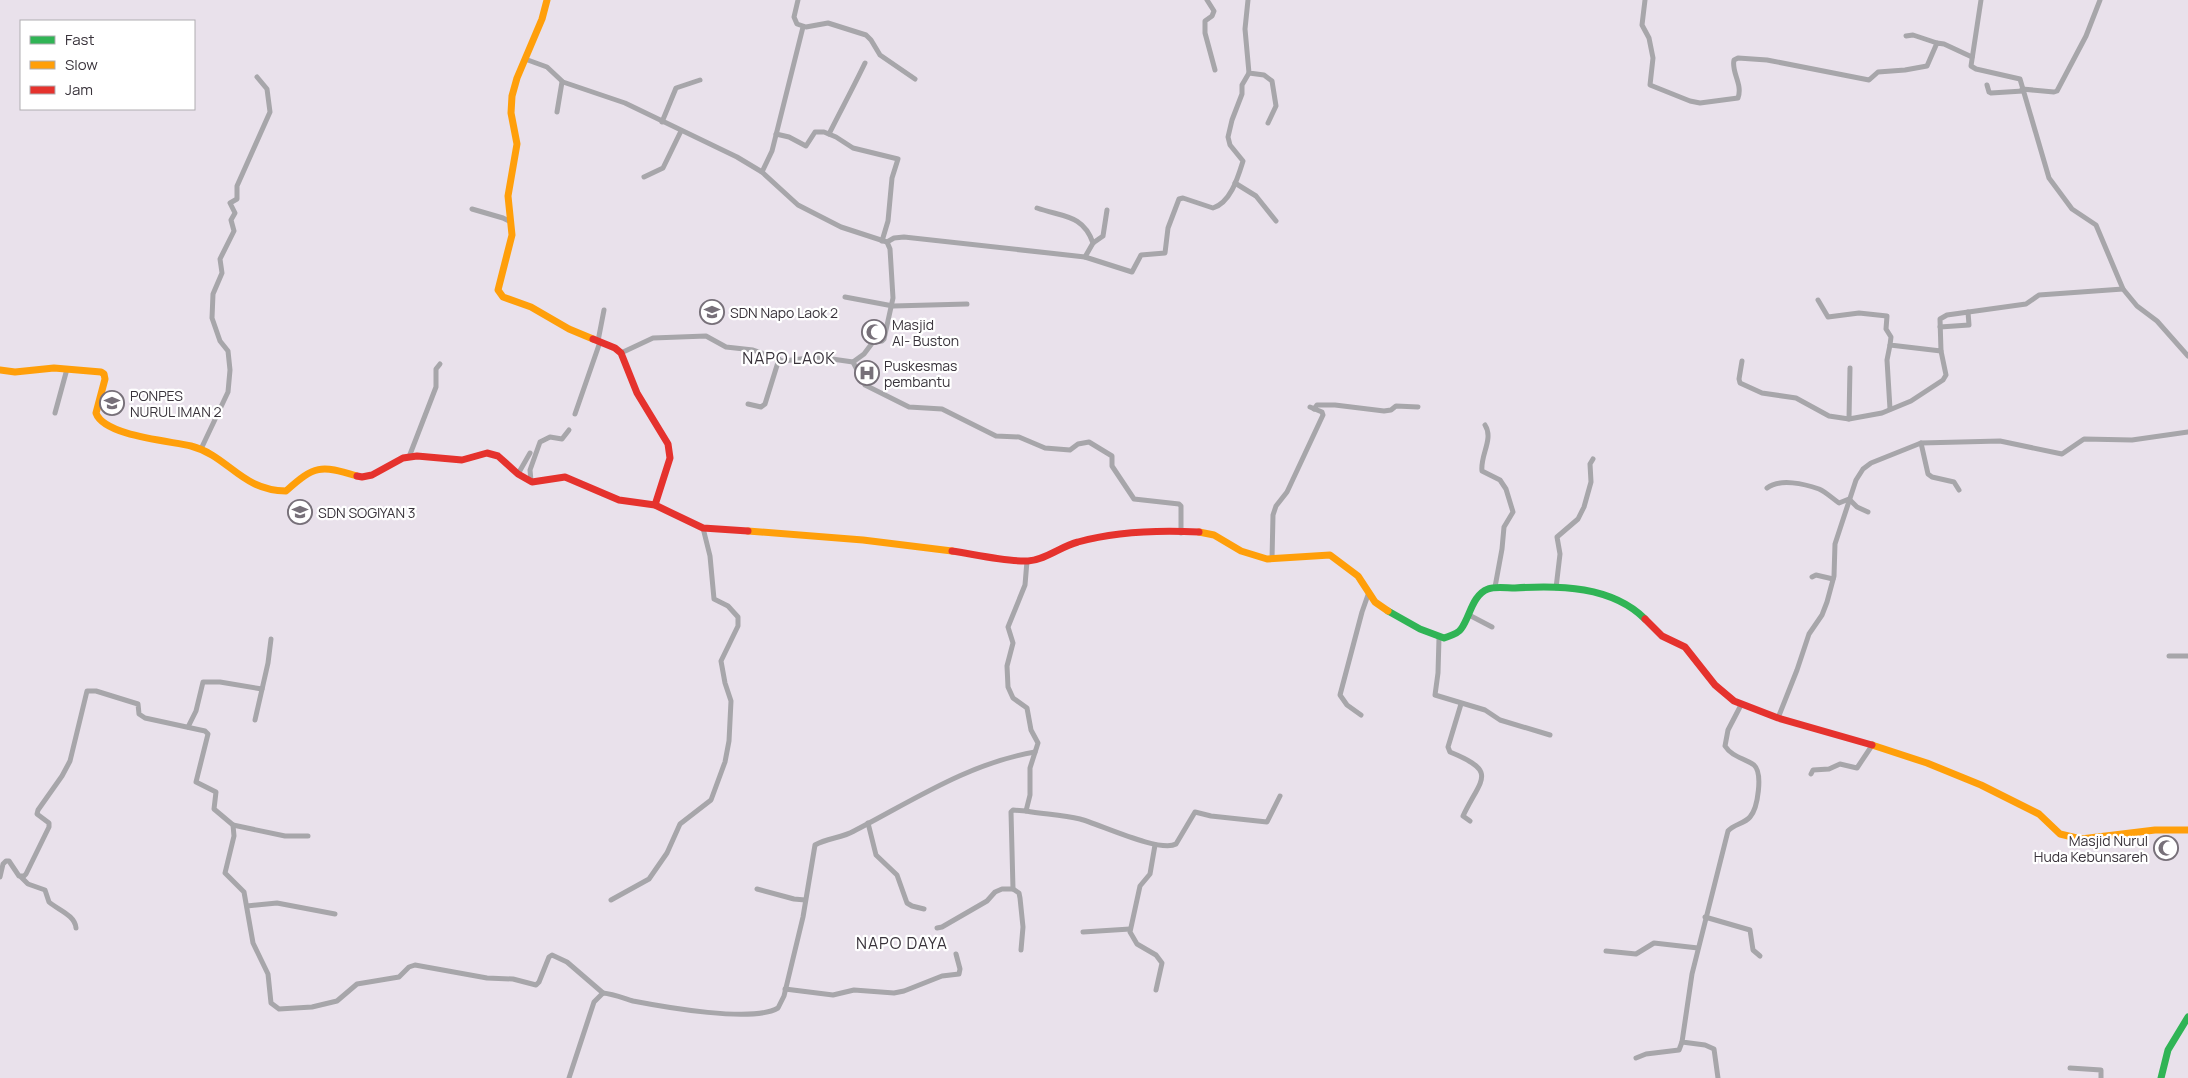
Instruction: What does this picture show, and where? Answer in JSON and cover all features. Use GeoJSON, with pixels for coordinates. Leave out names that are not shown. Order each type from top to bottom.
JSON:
{"type":"FeatureCollection","features":[{"type":"Feature","properties":{"kind":"street"},"geometry":{"type":"LineString","coordinates":[[547,0],[542,19],[516,78],[510,110],[518,144],[508,196],[511,240],[499,280],[498,290],[500,294],[531,307],[569,329],[615,348],[621,353],[637,394],[668,444],[670,458],[655,505]]}},
{"type":"Feature","properties":{"kind":"street"},"geometry":{"type":"LineString","coordinates":[[798,0],[794,20],[797,24],[803,27],[828,23],[866,35],[880,55],[915,79]]}},
{"type":"Feature","properties":{"kind":"street"},"geometry":{"type":"LineString","coordinates":[[1207,0],[1214,11],[1212,16],[1205,21],[1205,33],[1215,70]]}},
{"type":"Feature","properties":{"kind":"street"},"geometry":{"type":"LineString","coordinates":[[525,59],[547,67],[562,82],[625,103],[737,157],[762,172],[781,191],[804,208],[841,227],[884,242],[904,236],[1085,256],[1132,272],[1141,255],[1165,253],[1168,228],[1179,200],[1183,198],[1213,208],[1225,201],[1238,177],[1243,159],[1230,145],[1229,129],[1242,94],[1242,85],[1249,73],[1245,29],[1248,0]]}},
{"type":"Feature","properties":{"kind":"street"},"geometry":{"type":"LineString","coordinates":[[1645,0],[1642,25],[1649,38],[1653,58],[1650,85],[1690,101],[1700,103],[1738,98],[1740,84],[1733,64],[1734,60],[1738,58],[1767,60],[1869,80],[1877,72],[1927,66],[1937,43]]}},
{"type":"Feature","properties":{"kind":"street"},"geometry":{"type":"LineString","coordinates":[[1981,0],[1970,64],[1974,68],[2018,77],[2049,178],[2072,209],[2096,225],[2123,289],[2137,306],[2157,320],[2188,356]]}},
{"type":"Feature","properties":{"kind":"street"},"geometry":{"type":"LineString","coordinates":[[1987,85],[1989,92],[1992,93],[2023,90],[2057,91],[2086,36],[2100,0]]}},
{"type":"Feature","properties":{"kind":"street"},"geometry":{"type":"LineString","coordinates":[[762,172],[772,151],[803,27]]}},
{"type":"Feature","properties":{"kind":"street"},"geometry":{"type":"LineString","coordinates":[[1906,36],[1913,35],[1944,44],[1972,57]]}},
{"type":"Feature","properties":{"kind":"street"},"geometry":{"type":"LineString","coordinates":[[829,134],[837,116],[848,100],[865,63]]}},
{"type":"Feature","properties":{"kind":"street"},"geometry":{"type":"LineString","coordinates":[[1249,73],[1264,75],[1272,81],[1276,106],[1268,123]]}},
{"type":"Feature","properties":{"kind":"street"},"geometry":{"type":"LineString","coordinates":[[201,449],[228,389],[230,370],[228,353],[221,343],[212,321],[213,294],[222,275],[220,259],[234,231],[231,220],[235,213],[230,204],[238,198],[237,186],[270,112],[267,88],[257,77]]}},
{"type":"Feature","properties":{"kind":"street"},"geometry":{"type":"LineString","coordinates":[[662,122],[676,88],[700,80]]}},
{"type":"Feature","properties":{"kind":"street"},"geometry":{"type":"LineString","coordinates":[[557,112],[562,82]]}},
{"type":"Feature","properties":{"kind":"street"},"geometry":{"type":"LineString","coordinates":[[644,177],[663,168],[681,131]]}},
{"type":"Feature","properties":{"kind":"street"},"geometry":{"type":"LineString","coordinates":[[621,353],[653,338],[706,336],[726,347],[753,350],[779,359],[794,361],[818,358],[853,362],[864,354],[873,342],[884,340],[892,306],[892,256],[884,242],[892,178],[898,160],[853,148],[829,134],[815,132],[806,146],[776,134]]}},
{"type":"Feature","properties":{"kind":"street"},"geometry":{"type":"LineString","coordinates":[[1235,183],[1254,194],[1276,221]]}},
{"type":"Feature","properties":{"kind":"street"},"geometry":{"type":"LineString","coordinates":[[1037,208],[1078,220],[1086,229],[1093,243]]}},
{"type":"Feature","properties":{"kind":"street"},"geometry":{"type":"LineString","coordinates":[[472,209],[511,222]]}},
{"type":"Feature","properties":{"kind":"street"},"geometry":{"type":"LineString","coordinates":[[1085,256],[1093,243],[1103,236],[1107,210]]}},
{"type":"Feature","properties":{"kind":"street"},"geometry":{"type":"LineString","coordinates":[[1742,361],[1740,384],[1762,393],[1796,398],[1829,416],[1849,420],[1882,413],[1916,398],[1943,380],[1946,375],[1941,351],[1940,319],[1943,316],[2026,304],[2039,295],[2123,289]]}},
{"type":"Feature","properties":{"kind":"street"},"geometry":{"type":"LineString","coordinates":[[845,297],[892,306],[967,304]]}},
{"type":"Feature","properties":{"kind":"street"},"geometry":{"type":"LineString","coordinates":[[1818,300],[1828,317],[1859,312],[1887,316],[1886,329],[1891,337],[1887,360],[1890,409]]}},
{"type":"Feature","properties":{"kind":"street"},"geometry":{"type":"LineString","coordinates":[[575,414],[599,342],[604,310]]}},
{"type":"Feature","properties":{"kind":"street"},"geometry":{"type":"LineString","coordinates":[[1940,327],[1969,325],[1968,312]]}},
{"type":"Feature","properties":{"kind":"street"},"geometry":{"type":"LineString","coordinates":[[1890,345],[1941,351]]}},
{"type":"Feature","properties":{"kind":"street"},"geometry":{"type":"LineString","coordinates":[[748,404],[761,407],[765,404],[779,359]]}},
{"type":"Feature","properties":{"kind":"street"},"geometry":{"type":"LineString","coordinates":[[853,362],[865,385],[909,407],[942,409],[992,434],[1019,437],[1045,448],[1070,450],[1078,444],[1089,442],[1112,456],[1112,466],[1134,499],[1179,504],[1181,506],[1180,533]]}},
{"type":"Feature","properties":{"kind":"street"},"geometry":{"type":"LineString","coordinates":[[409,457],[436,387],[436,369],[440,364]]}},
{"type":"Feature","properties":{"kind":"street"},"geometry":{"type":"LineString","coordinates":[[0,370],[15,372],[50,368],[96,370],[104,374],[96,413],[99,419],[121,432],[138,438],[201,449],[257,486],[275,492],[286,491],[311,471],[333,469],[356,476],[369,476],[397,460],[409,457],[457,460],[490,453],[498,456],[518,474],[530,481],[536,482],[565,477],[619,500],[655,505],[704,528],[863,540],[1027,561],[1079,541],[1150,532],[1213,534],[1237,549],[1272,560],[1321,554],[1329,555],[1353,572],[1364,583],[1373,599],[1384,609],[1439,638],[1450,637],[1460,631],[1481,593],[1495,587],[1572,587],[1613,598],[1635,609],[1662,636],[1685,647],[1715,685],[1738,703],[1778,718],[1873,744],[1927,763],[1997,793],[2039,814],[2056,831],[2064,836],[2096,838],[2155,830],[2188,830]]}},
{"type":"Feature","properties":{"kind":"street"},"geometry":{"type":"LineString","coordinates":[[1849,420],[1850,368]]}},
{"type":"Feature","properties":{"kind":"street"},"geometry":{"type":"LineString","coordinates":[[55,413],[67,370]]}},
{"type":"Feature","properties":{"kind":"street"},"geometry":{"type":"LineString","coordinates":[[1272,560],[1273,515],[1276,506],[1287,492],[1323,415],[1322,412],[1312,408],[1317,405],[1335,405],[1384,411],[1396,406],[1418,407]]}},
{"type":"Feature","properties":{"kind":"street"},"geometry":{"type":"LineString","coordinates":[[1485,425],[1489,434],[1483,457],[1482,471],[1500,480],[1506,489],[1513,512],[1504,527],[1495,587]]}},
{"type":"Feature","properties":{"kind":"street"},"geometry":{"type":"LineString","coordinates":[[530,481],[530,470],[540,442],[550,438],[562,440],[569,430]]}},
{"type":"Feature","properties":{"kind":"street"},"geometry":{"type":"LineString","coordinates":[[1778,718],[1797,670],[1808,634],[1822,615],[1827,602],[1833,579],[1835,544],[1856,480],[1867,466],[1896,452],[1921,443],[2000,441],[2062,454],[2084,440],[2132,440],[2188,432]]}},
{"type":"Feature","properties":{"kind":"street"},"geometry":{"type":"LineString","coordinates":[[1921,443],[1928,474],[1932,477],[1954,482],[1959,490]]}},
{"type":"Feature","properties":{"kind":"street"},"geometry":{"type":"LineString","coordinates":[[518,474],[530,452]]}},
{"type":"Feature","properties":{"kind":"street"},"geometry":{"type":"LineString","coordinates":[[1556,588],[1560,554],[1557,537],[1578,519],[1584,507],[1592,482],[1590,464],[1593,459]]}},
{"type":"Feature","properties":{"kind":"street"},"geometry":{"type":"LineString","coordinates":[[1767,488],[1771,485],[1789,482],[1820,489],[1839,504],[1849,499]]}},
{"type":"Feature","properties":{"kind":"street"},"geometry":{"type":"LineString","coordinates":[[1849,499],[1868,512]]}},
{"type":"Feature","properties":{"kind":"street"},"geometry":{"type":"LineString","coordinates":[[611,900],[649,879],[667,853],[680,824],[711,800],[727,758],[731,704],[721,661],[738,626],[738,617],[728,606],[714,599],[712,567],[704,528]]}},
{"type":"Feature","properties":{"kind":"street"},"geometry":{"type":"LineString","coordinates":[[1026,810],[1030,794],[1030,768],[1038,744],[1031,730],[1027,708],[1013,698],[1007,679],[1007,666],[1013,643],[1008,627],[1025,585],[1027,561]]}},
{"type":"Feature","properties":{"kind":"street"},"geometry":{"type":"LineString","coordinates":[[1812,576],[1816,575],[1833,579]]}},
{"type":"Feature","properties":{"kind":"street"},"geometry":{"type":"LineString","coordinates":[[1360,715],[1346,705],[1340,695],[1369,592]]}},
{"type":"Feature","properties":{"kind":"street"},"geometry":{"type":"LineString","coordinates":[[1469,615],[1492,627]]}},
{"type":"Feature","properties":{"kind":"street"},"geometry":{"type":"LineString","coordinates":[[1439,638],[1438,673],[1434,695],[1485,710],[1500,720],[1550,735]]}},
{"type":"Feature","properties":{"kind":"street"},"geometry":{"type":"LineString","coordinates":[[254,720],[271,639]]}},
{"type":"Feature","properties":{"kind":"street"},"geometry":{"type":"LineString","coordinates":[[2169,656],[2188,656]]}},
{"type":"Feature","properties":{"kind":"street"},"geometry":{"type":"LineString","coordinates":[[188,727],[196,711],[202,684],[206,681],[262,689]]}},
{"type":"Feature","properties":{"kind":"street"},"geometry":{"type":"LineString","coordinates":[[22,877],[26,874],[49,828],[48,823],[38,814],[38,810],[62,776],[70,761],[87,691],[96,691],[138,704],[139,714],[149,719],[188,727],[208,734],[197,783],[216,792],[214,810],[233,825],[285,836],[308,836]]}},
{"type":"Feature","properties":{"kind":"street"},"geometry":{"type":"LineString","coordinates":[[1636,1058],[1646,1054],[1679,1050],[1682,1042],[1692,974],[1728,831],[1750,818],[1757,801],[1758,770],[1753,764],[1728,751],[1725,746],[1728,730],[1738,703]]}},
{"type":"Feature","properties":{"kind":"street"},"geometry":{"type":"LineString","coordinates":[[1461,704],[1448,747],[1450,752],[1478,766],[1482,773],[1481,781],[1463,816],[1470,821]]}},
{"type":"Feature","properties":{"kind":"street"},"geometry":{"type":"LineString","coordinates":[[1811,774],[1813,770],[1829,769],[1840,764],[1857,768],[1873,744]]}},
{"type":"Feature","properties":{"kind":"street"},"geometry":{"type":"LineString","coordinates":[[233,825],[234,836],[225,873],[242,889],[247,906],[253,943],[268,974],[271,1003],[279,1009],[312,1007],[336,1001],[357,984],[399,977],[409,967],[416,964],[487,978],[513,979],[536,985],[549,957],[554,955],[567,962],[603,993],[635,1001],[707,1013],[760,1014],[778,1008],[785,989],[815,845],[839,838],[909,801],[986,764],[1034,752]]}},
{"type":"Feature","properties":{"kind":"street"},"geometry":{"type":"LineString","coordinates":[[1013,889],[1012,810],[1026,810],[1079,819],[1155,845],[1174,846],[1193,812],[1197,811],[1211,816],[1267,822],[1280,796]]}},
{"type":"Feature","properties":{"kind":"street"},"geometry":{"type":"LineString","coordinates":[[868,823],[876,855],[897,875],[907,903],[924,909]]}},
{"type":"Feature","properties":{"kind":"street"},"geometry":{"type":"LineString","coordinates":[[1155,845],[1150,874],[1140,886],[1130,928],[1137,944],[1156,955],[1162,963],[1156,990]]}},
{"type":"Feature","properties":{"kind":"street"},"geometry":{"type":"LineString","coordinates":[[0,877],[3,864],[8,861],[18,875],[28,884],[46,890],[49,902],[72,918],[76,928]]}},
{"type":"Feature","properties":{"kind":"street"},"geometry":{"type":"LineString","coordinates":[[756,889],[805,900]]}},
{"type":"Feature","properties":{"kind":"street"},"geometry":{"type":"LineString","coordinates":[[937,928],[987,901],[995,892],[1002,889],[1013,889],[1019,893],[1020,898],[1023,927],[1021,950]]}},
{"type":"Feature","properties":{"kind":"street"},"geometry":{"type":"LineString","coordinates":[[247,906],[277,902],[335,914]]}},
{"type":"Feature","properties":{"kind":"street"},"geometry":{"type":"LineString","coordinates":[[1705,917],[1750,930],[1754,950],[1760,956]]}},
{"type":"Feature","properties":{"kind":"street"},"geometry":{"type":"LineString","coordinates":[[1083,932],[1130,928]]}},
{"type":"Feature","properties":{"kind":"street"},"geometry":{"type":"LineString","coordinates":[[1606,951],[1636,954],[1654,943],[1698,948]]}},
{"type":"Feature","properties":{"kind":"street"},"geometry":{"type":"LineString","coordinates":[[785,989],[834,995],[854,990],[886,993],[904,992],[942,976],[959,974],[960,969],[956,954]]}},
{"type":"Feature","properties":{"kind":"street"},"geometry":{"type":"LineString","coordinates":[[569,1078],[594,1002],[603,993]]}},
{"type":"Feature","properties":{"kind":"street"},"geometry":{"type":"LineString","coordinates":[[2161,1078],[2168,1050],[2188,1017]]}},
{"type":"Feature","properties":{"kind":"street"},"geometry":{"type":"LineString","coordinates":[[1682,1042],[1712,1047],[1716,1058],[1718,1078]]}},
{"type":"Feature","properties":{"kind":"street"},"geometry":{"type":"LineString","coordinates":[[2070,1068],[2101,1070],[2102,1078]]}},
{"type":"Feature","properties":{"kind":"traffic: fast"},"geometry":{"type":"LineString","coordinates":[[1388,611],[1420,629],[1444,638],[1460,631],[1478,596],[1488,589],[1498,587],[1549,587],[1584,590],[1601,594],[1632,608],[1645,619]]}},
{"type":"Feature","properties":{"kind":"traffic: fast"},"geometry":{"type":"LineString","coordinates":[[2161,1078],[2168,1050],[2188,1017]]}},
{"type":"Feature","properties":{"kind":"traffic: slow"},"geometry":{"type":"LineString","coordinates":[[547,0],[542,19],[517,78],[512,96],[511,113],[517,144],[508,196],[512,235],[498,290],[503,297],[531,307],[569,329],[593,339]]}},
{"type":"Feature","properties":{"kind":"traffic: slow"},"geometry":{"type":"LineString","coordinates":[[0,370],[15,372],[54,368],[101,372],[104,374],[105,379],[96,413],[102,421],[124,432],[191,446],[204,451],[246,479],[270,489],[286,491],[304,476],[318,470],[334,470],[357,476]]}},
{"type":"Feature","properties":{"kind":"traffic: slow"},"geometry":{"type":"LineString","coordinates":[[748,531],[863,540],[952,551]]}},
{"type":"Feature","properties":{"kind":"traffic: slow"},"geometry":{"type":"LineString","coordinates":[[1199,532],[1214,535],[1241,551],[1267,559],[1330,555],[1358,576],[1375,602],[1388,611]]}},
{"type":"Feature","properties":{"kind":"traffic: slow"},"geometry":{"type":"LineString","coordinates":[[1872,745],[1927,763],[1981,785],[2039,814],[2060,834],[2081,839],[2155,830],[2188,830]]}},
{"type":"Feature","properties":{"kind":"traffic: jam"},"geometry":{"type":"LineString","coordinates":[[593,339],[615,348],[621,353],[637,393],[668,444],[670,458],[655,505]]}},
{"type":"Feature","properties":{"kind":"traffic: jam"},"geometry":{"type":"LineString","coordinates":[[357,476],[372,475],[403,458],[417,456],[462,460],[487,453],[498,456],[518,474],[532,482],[565,477],[619,500],[655,505],[703,528],[748,531]]}},
{"type":"Feature","properties":{"kind":"traffic: jam"},"geometry":{"type":"LineString","coordinates":[[952,551],[1001,559],[1028,561],[1041,558],[1072,544],[1093,538],[1153,531],[1199,532]]}},
{"type":"Feature","properties":{"kind":"traffic: jam"},"geometry":{"type":"LineString","coordinates":[[1645,619],[1662,636],[1685,647],[1715,685],[1734,701],[1778,718],[1872,745]]}},
{"type":"Feature","properties":{"kind":"place","name":"SDN Napo Laok 2"},"geometry":{"type":"Point","coordinates":[712,312]}},
{"type":"Feature","properties":{"kind":"place","name":"Masjid Al- Buston"},"geometry":{"type":"Point","coordinates":[874,332]}},
{"type":"Feature","properties":{"kind":"place","name":"Puskesmas pembantu"},"geometry":{"type":"Point","coordinates":[867,373]}},
{"type":"Feature","properties":{"kind":"place","name":"PONPES NURUL IMAN 2"},"geometry":{"type":"Point","coordinates":[112,403]}},
{"type":"Feature","properties":{"kind":"place","name":"SDN SOGIYAN 3"},"geometry":{"type":"Point","coordinates":[300,512]}},
{"type":"Feature","properties":{"kind":"place","name":"Masjid Nurul Huda Kebunsareh"},"geometry":{"type":"Point","coordinates":[2166,848]}},
{"type":"Feature","properties":{"kind":"district","name":"NAPO LAOK"},"geometry":{"type":"Point","coordinates":[789,358]}},
{"type":"Feature","properties":{"kind":"district","name":"NAPO DAYA"},"geometry":{"type":"Point","coordinates":[902,943]}}]}
